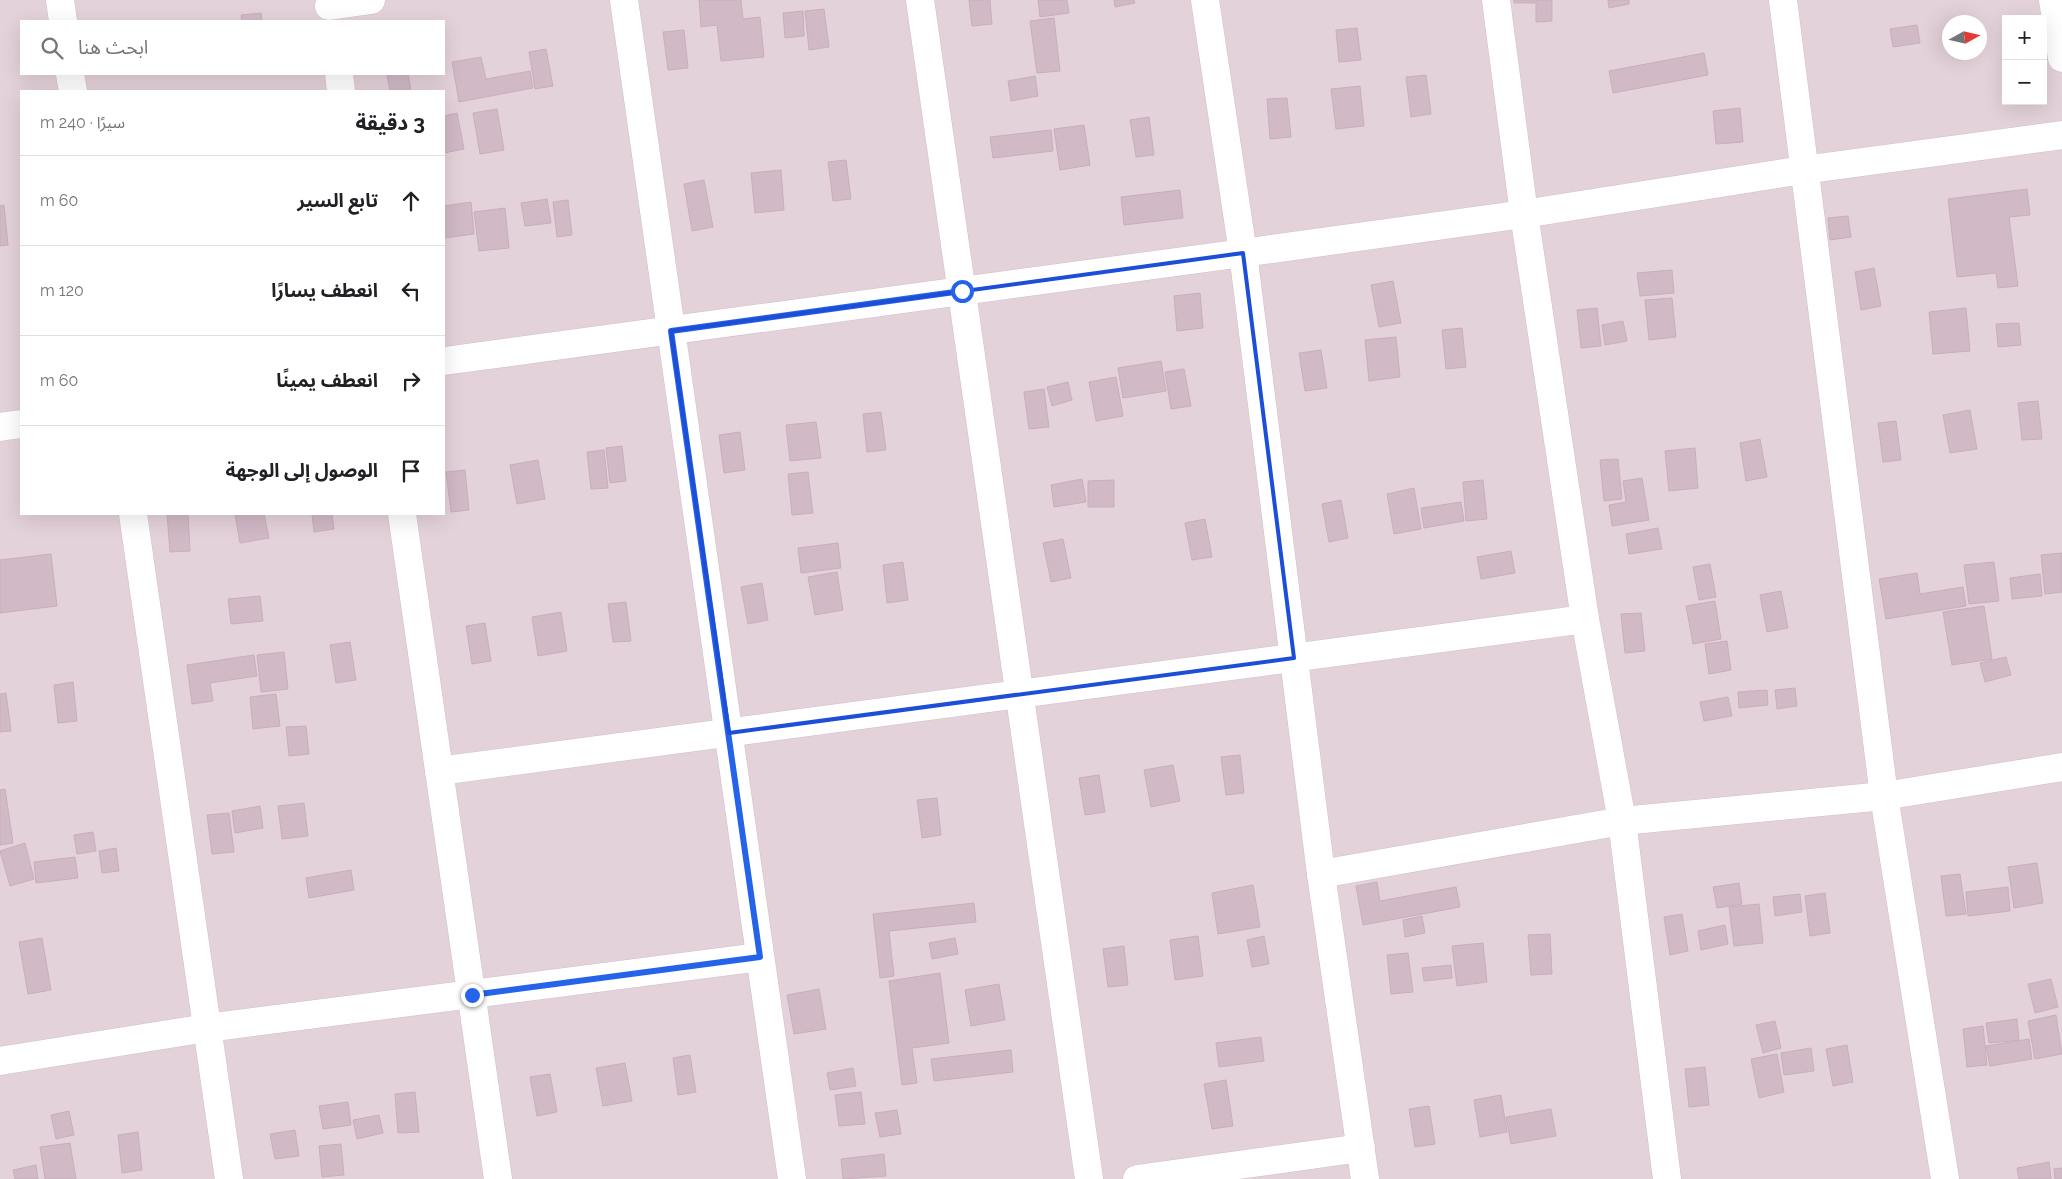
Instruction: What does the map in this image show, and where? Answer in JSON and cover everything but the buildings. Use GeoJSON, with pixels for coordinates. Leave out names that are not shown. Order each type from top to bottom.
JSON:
{"type":"FeatureCollection","features":[{"type":"Feature","properties":{"kind":"street"},"geometry":{"type":"LineString","coordinates":[[60,0],[63,20]]}},
{"type":"Feature","properties":{"kind":"street"},"geometry":{"type":"LineString","coordinates":[[330,9],[371,0]]}},
{"type":"Feature","properties":{"kind":"street"},"geometry":{"type":"LineString","coordinates":[[624,0],[792,1179]]}},
{"type":"Feature","properties":{"kind":"street"},"geometry":{"type":"LineString","coordinates":[[920,0],[1089,1179]]}},
{"type":"Feature","properties":{"kind":"street"},"geometry":{"type":"LineString","coordinates":[[1205,0],[1243,253],[1321,874],[1366,1179]]}},
{"type":"Feature","properties":{"kind":"street"},"geometry":{"type":"LineString","coordinates":[[1496,0],[1524,214],[1585,619],[1622,821],[1667,1179]]}},
{"type":"Feature","properties":{"kind":"street"},"geometry":{"type":"LineString","coordinates":[[1782,0],[1884,796],[1945,1179]]}},
{"type":"Feature","properties":{"kind":"street"},"geometry":{"type":"LineString","coordinates":[[2053,0],[2062,58]]}},
{"type":"Feature","properties":{"kind":"street"},"geometry":{"type":"LineString","coordinates":[[70,75],[73,90]]}},
{"type":"Feature","properties":{"kind":"street"},"geometry":{"type":"LineString","coordinates":[[339,75],[341,90]]}},
{"type":"Feature","properties":{"kind":"street"},"geometry":{"type":"LineString","coordinates":[[445,361],[1524,214],[1803,170],[2062,135]]}},
{"type":"Feature","properties":{"kind":"street"},"geometry":{"type":"LineString","coordinates":[[0,427],[20,424]]}},
{"type":"Feature","properties":{"kind":"street"},"geometry":{"type":"LineString","coordinates":[[134,515],[229,1179]]}},
{"type":"Feature","properties":{"kind":"street"},"geometry":{"type":"LineString","coordinates":[[402,515],[498,1179]]}},
{"type":"Feature","properties":{"kind":"street"},"geometry":{"type":"LineString","coordinates":[[439,772],[1585,619]]}},
{"type":"Feature","properties":{"kind":"street"},"geometry":{"type":"LineString","coordinates":[[1321,874],[1622,821],[1884,796],[2062,767]]}},
{"type":"Feature","properties":{"kind":"street"},"geometry":{"type":"LineString","coordinates":[[0,1061],[207,1028],[760,957]]}},
{"type":"Feature","properties":{"kind":"street"},"geometry":{"type":"LineString","coordinates":[[1137,1179],[1361,1148]]}},
{"type":"Feature","properties":{"kind":"highlighted area"},"geometry":{"type":"Polygon","coordinates":[[[1243,253],[1294,658],[729,733],[671,331],[1243,253]]]}},
{"type":"Feature","properties":{"kind":"shaded area"},"geometry":{"type":"Polygon","coordinates":[[[0,0],[2062,0],[2062,1179],[0,1179],[0,0]]]}},
{"type":"Feature","properties":{"kind":"route"},"geometry":{"type":"LineString","coordinates":[[472,995],[760,957],[671,331],[962,291]]}}]}
